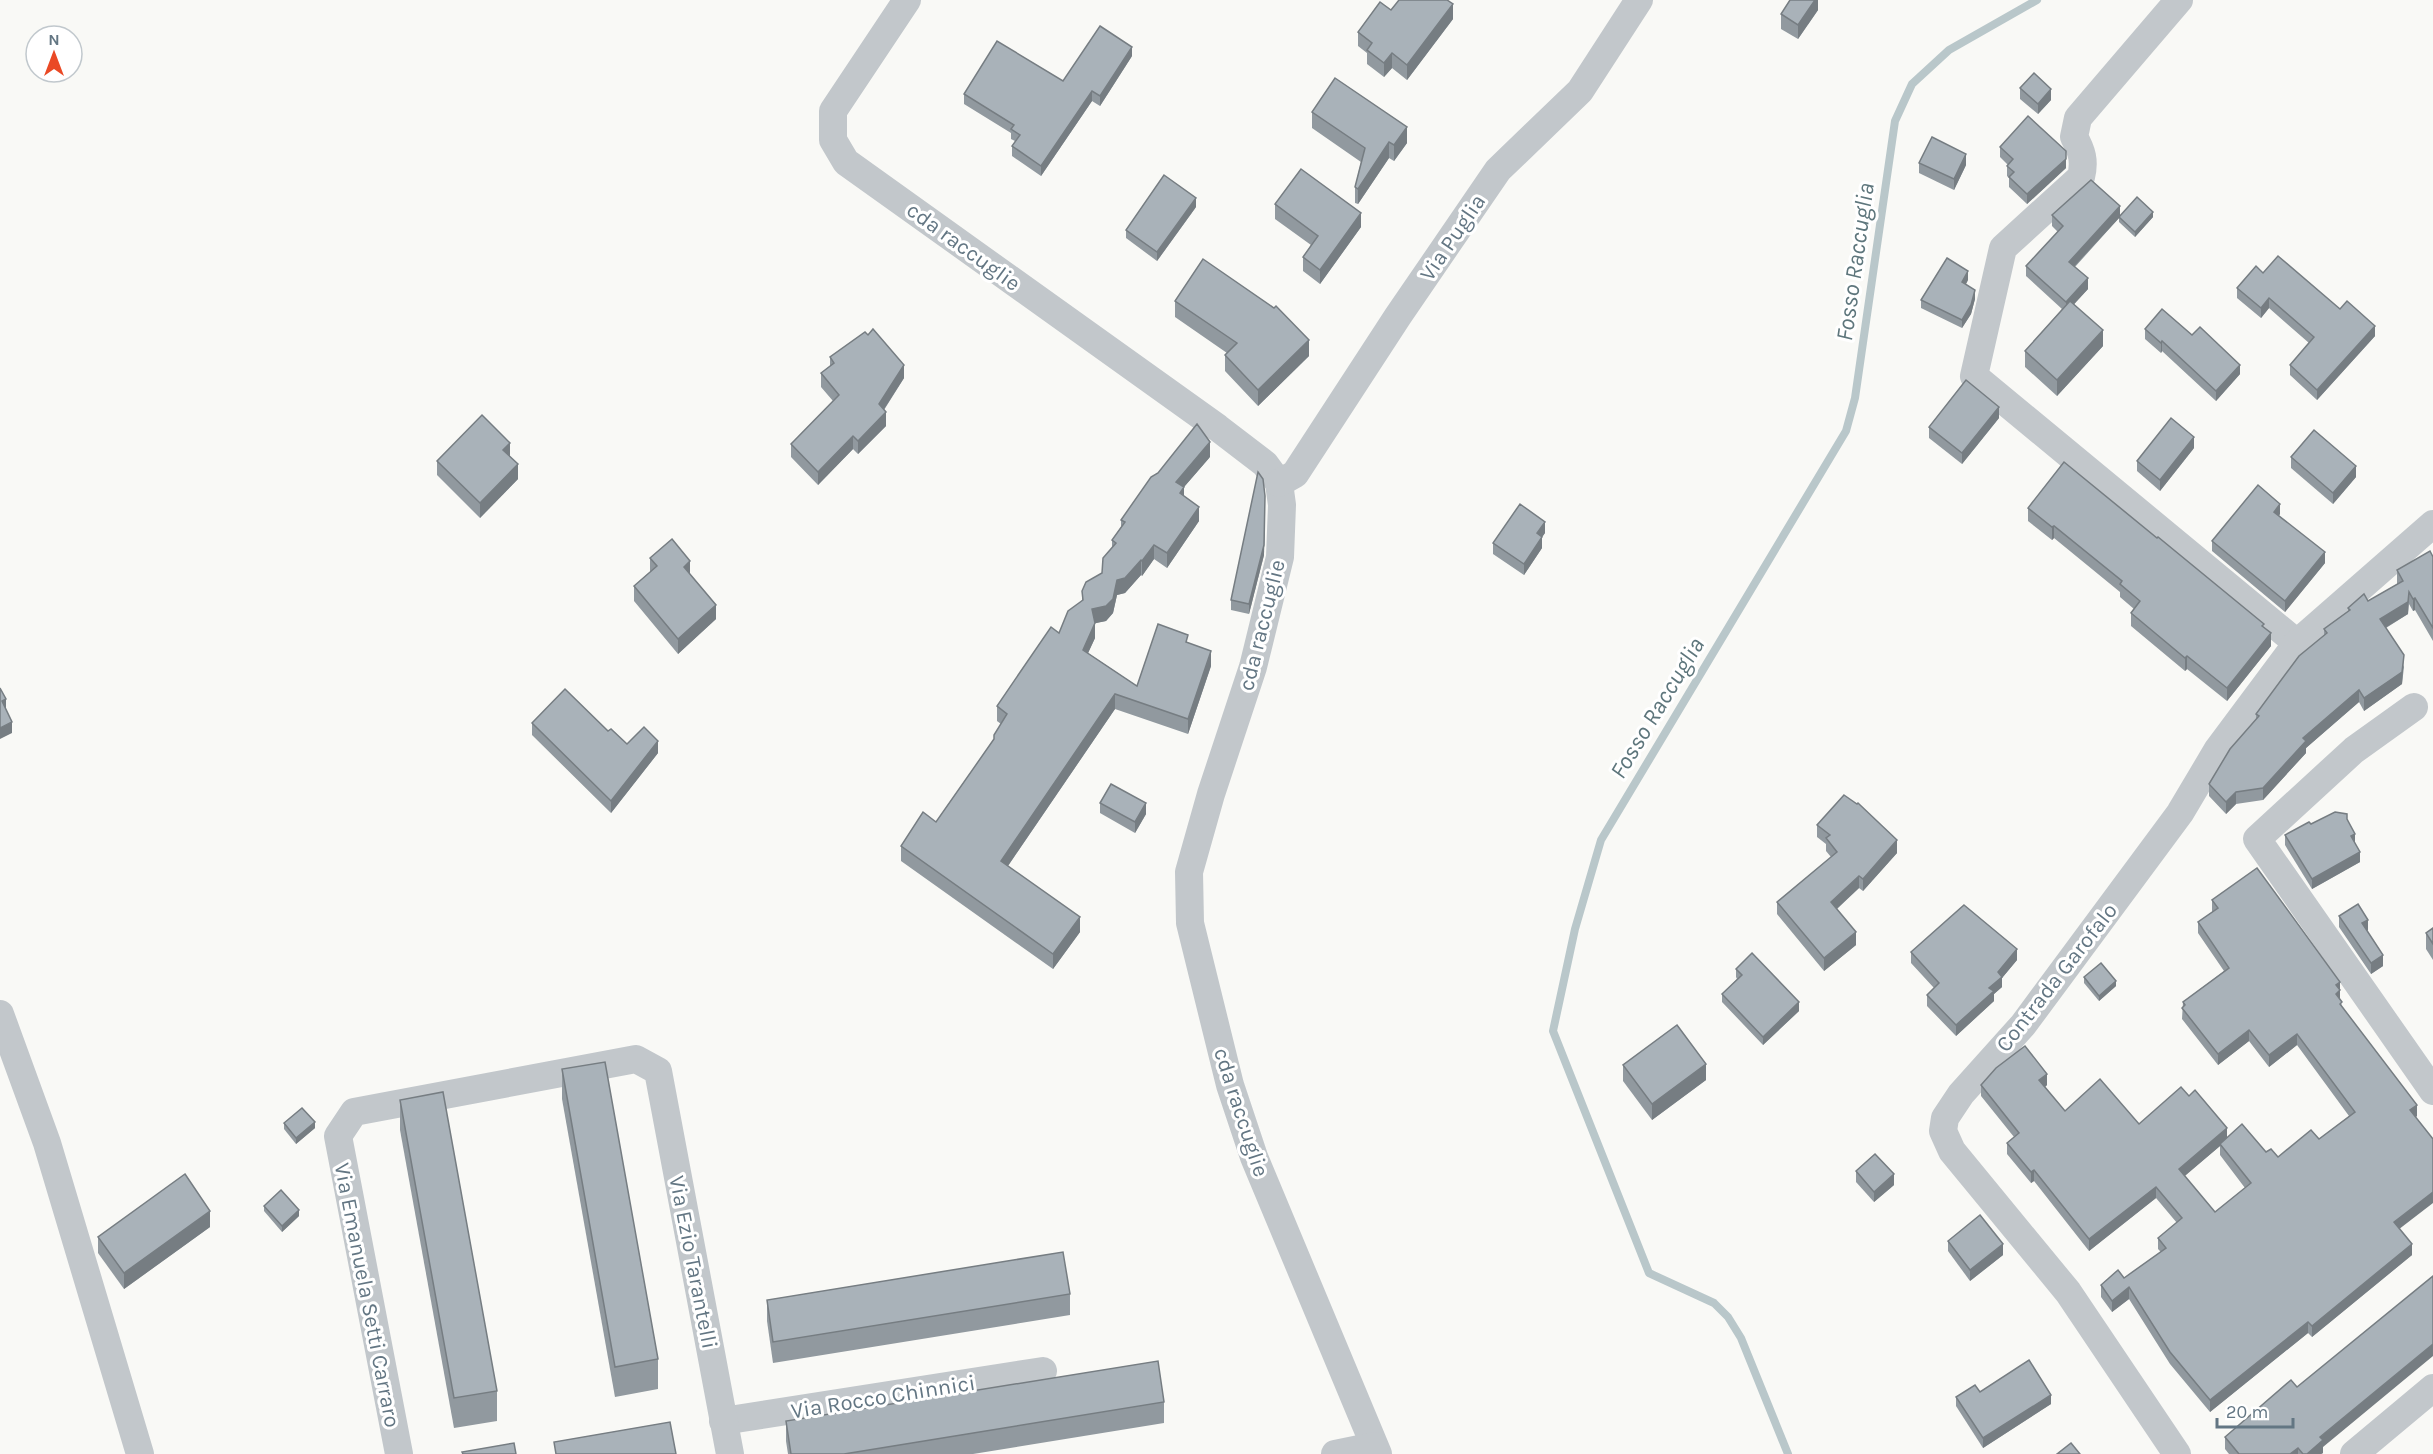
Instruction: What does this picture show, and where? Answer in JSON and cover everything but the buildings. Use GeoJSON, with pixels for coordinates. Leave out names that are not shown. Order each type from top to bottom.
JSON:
{"type":"FeatureCollection","features":[{"type":"Feature","properties":{"kind":"street","name":"cda raccuglie"},"geometry":{"type":"LineString","coordinates":[[906,0],[833,111],[833,140],[846,162],[1218,428],[1265,464],[1279,483],[1282,505],[1280,557],[1253,667],[1211,794],[1189,872],[1190,923],[1230,1085],[1254,1157],[1376,1450]]}},
{"type":"Feature","properties":{"kind":"street","name":"Via Puglia"},"geometry":{"type":"LineString","coordinates":[[1279,483],[1294,474],[1498,170],[1580,91],[1639,0]]}},
{"type":"Feature","properties":{"kind":"street"},"geometry":{"type":"LineString","coordinates":[[2179,0],[2078,118],[2074,137],[2085,164],[2081,177],[2003,248],[1974,376],[2297,643]]}},
{"type":"Feature","properties":{"kind":"street","name":"Contrada Garofalo"},"geometry":{"type":"LineString","coordinates":[[2177,1454],[2068,1292],[1952,1151],[1943,1131],[1945,1118],[1961,1094],[2023,1025],[2180,813],[2218,749],[2297,643],[2433,524]]}},
{"type":"Feature","properties":{"kind":"street"},"geometry":{"type":"LineString","coordinates":[[2414,707],[2354,750],[2257,839],[2433,1091]]}},
{"type":"Feature","properties":{"kind":"street"},"geometry":{"type":"LineString","coordinates":[[0,1014],[47,1143],[140,1454]]}},
{"type":"Feature","properties":{"kind":"street","name":"Via Emanuela Setti Carraro"},"geometry":{"type":"LineString","coordinates":[[399,1454],[338,1136],[354,1112],[636,1059],[658,1071]]}},
{"type":"Feature","properties":{"kind":"street","name":"Via Ezio Tarantelli"},"geometry":{"type":"LineString","coordinates":[[658,1071],[730,1454]]}},
{"type":"Feature","properties":{"kind":"street","name":"Via Rocco Chinnici"},"geometry":{"type":"LineString","coordinates":[[723,1421],[1043,1371]]}},
{"type":"Feature","properties":{"kind":"street"},"geometry":{"type":"LineString","coordinates":[[2354,1454],[2433,1388]]}},
{"type":"Feature","properties":{"kind":"street"},"geometry":{"type":"LineString","coordinates":[[1335,1454],[1376,1450]]}},
{"type":"Feature","properties":{"kind":"waterway","name":"Fosso Raccuglia"},"geometry":{"type":"LineString","coordinates":[[1788,1454],[1741,1338],[1728,1317],[1714,1303],[1649,1273],[1553,1031],[1575,929],[1601,840],[1846,431],[1855,398],[1895,121],[1912,84],[1949,50],[2037,0]]}}]}
